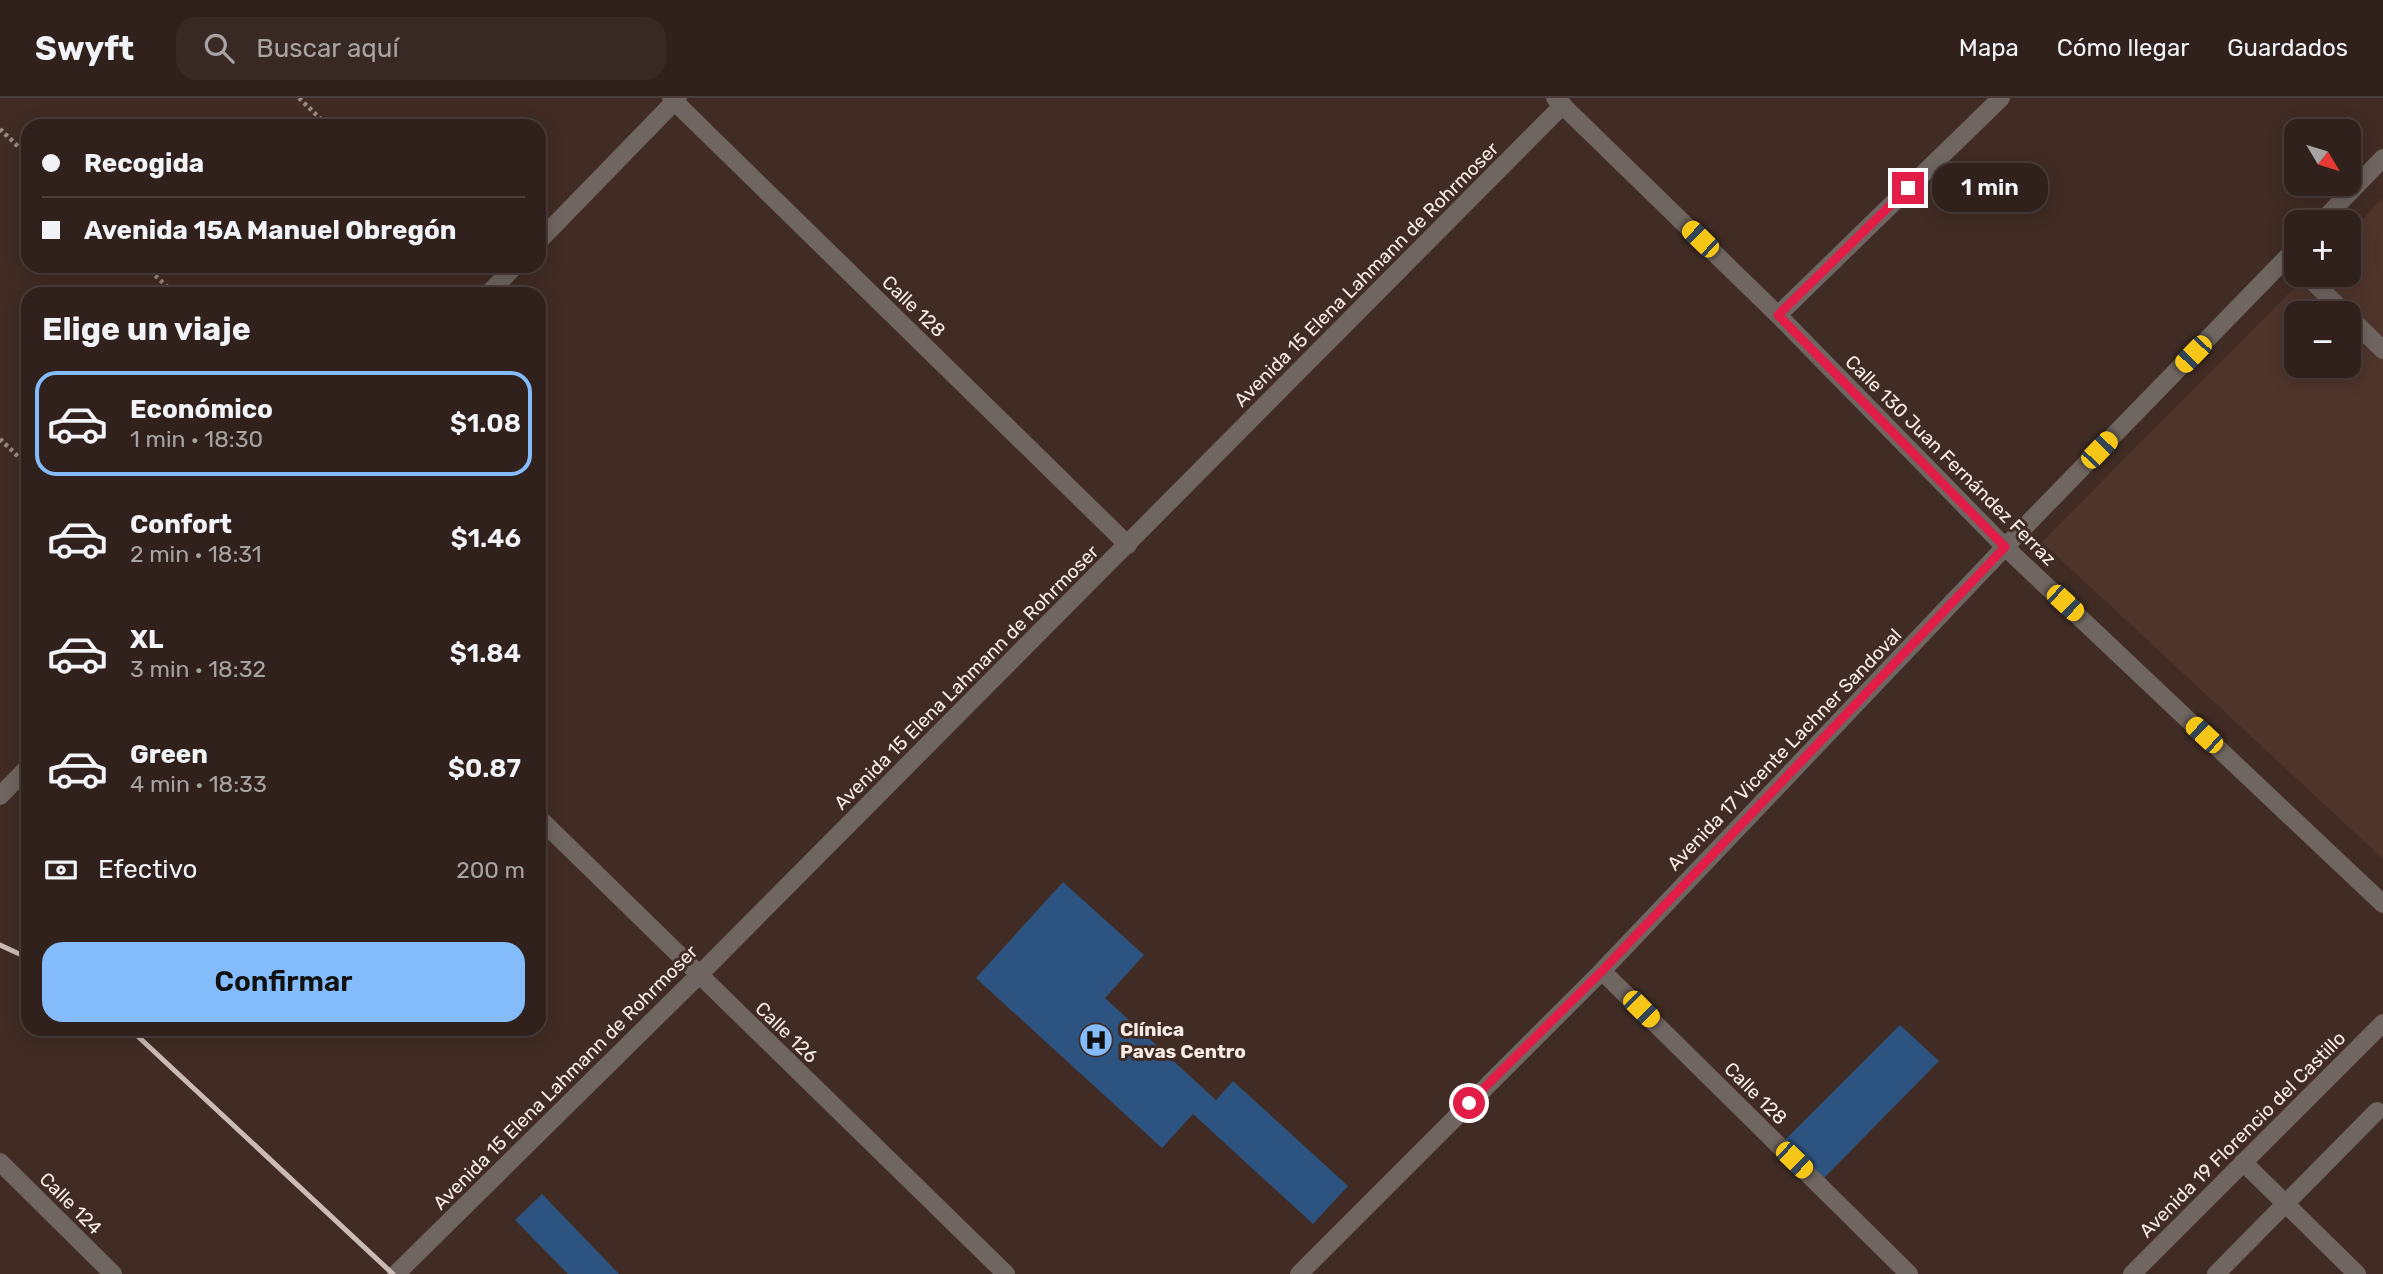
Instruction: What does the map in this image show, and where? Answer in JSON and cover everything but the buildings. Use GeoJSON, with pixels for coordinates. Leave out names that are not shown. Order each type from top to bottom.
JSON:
{"type":"FeatureCollection","features":[{"type":"Feature","properties":{"kind":"street"},"geometry":{"type":"LineString","coordinates":[[1778,315],[2001,98]]}},
{"type":"Feature","properties":{"kind":"street"},"geometry":{"type":"LineString","coordinates":[[546,234],[675,99]]}},
{"type":"Feature","properties":{"kind":"street","name":"Calle 128"},"geometry":{"type":"LineString","coordinates":[[675,99],[1128,545]]}},
{"type":"Feature","properties":{"kind":"street","name":"Calle 130 Juan Fernández Ferraz"},"geometry":{"type":"LineString","coordinates":[[1563,100],[2005,547],[2383,904]]}},
{"type":"Feature","properties":{"kind":"street","name":"Avenida 15 Elena Lahmann de Rohrmoser"},"geometry":{"type":"LineString","coordinates":[[396,1274],[1128,545],[1563,100]]}},
{"type":"Feature","properties":{"kind":"street"},"geometry":{"type":"LineString","coordinates":[[2333,210],[2383,158]]}},
{"type":"Feature","properties":{"kind":"street","name":"Avenida 17 Vicente Lachner Sandoval"},"geometry":{"type":"LineString","coordinates":[[1299,1274],[1602,971],[2005,547],[2284,266]]}},
{"type":"Feature","properties":{"kind":"street"},"geometry":{"type":"LineString","coordinates":[[495,287],[508,273]]}},
{"type":"Feature","properties":{"kind":"street"},"geometry":{"type":"LineString","coordinates":[[2318,287],[2333,301]]}},
{"type":"Feature","properties":{"kind":"street"},"geometry":{"type":"LineString","coordinates":[[2361,328],[2383,349]]}},
{"type":"Feature","properties":{"kind":"street"},"geometry":{"type":"LineString","coordinates":[[0,796],[21,774]]}},
{"type":"Feature","properties":{"kind":"street","name":"Calle 126"},"geometry":{"type":"LineString","coordinates":[[546,825],[1006,1274]]}},
{"type":"Feature","properties":{"kind":"street","name":"Calle 128"},"geometry":{"type":"LineString","coordinates":[[1602,971],[1909,1274]]}},
{"type":"Feature","properties":{"kind":"street","name":"Avenida 19 Florencio del Castillo"},"geometry":{"type":"LineString","coordinates":[[2132,1274],[2383,1023]]}},
{"type":"Feature","properties":{"kind":"street"},"geometry":{"type":"LineString","coordinates":[[2216,1274],[2378,1111]]}},
{"type":"Feature","properties":{"kind":"street","name":"Calle 124"},"geometry":{"type":"LineString","coordinates":[[0,1162],[113,1274]]}},
{"type":"Feature","properties":{"kind":"street"},"geometry":{"type":"LineString","coordinates":[[2243,1162],[2357,1274]]}},
{"type":"Feature","properties":{"kind":"path"},"geometry":{"type":"LineString","coordinates":[[299,98],[321,119]]}},
{"type":"Feature","properties":{"kind":"path"},"geometry":{"type":"LineString","coordinates":[[0,130],[21,150]]}},
{"type":"Feature","properties":{"kind":"path"},"geometry":{"type":"LineString","coordinates":[[152,273],[168,287]]}},
{"type":"Feature","properties":{"kind":"path"},"geometry":{"type":"LineString","coordinates":[[0,439],[21,459]]}},
{"type":"Feature","properties":{"kind":"shaded area"},"geometry":{"type":"Polygon","coordinates":[[[2383,198],[2383,859],[2042,542],[2295,287],[2361,287],[2361,221],[2383,198]]]}},
{"type":"Feature","properties":{"kind":"railway"},"geometry":{"type":"LineString","coordinates":[[0,945],[21,955]]}},
{"type":"Feature","properties":{"kind":"railway"},"geometry":{"type":"LineString","coordinates":[[138,1036],[393,1274]]}},
{"type":"Feature","properties":{"kind":"place","name":"Clínica Pavas Centro"},"geometry":{"type":"Point","coordinates":[1096,1040]}},
{"type":"Feature","properties":{"kind":"route"},"geometry":{"type":"LineString","coordinates":[[1469,1103],[1602,971],[2005,547],[1778,315],[1908,188]]}}]}
